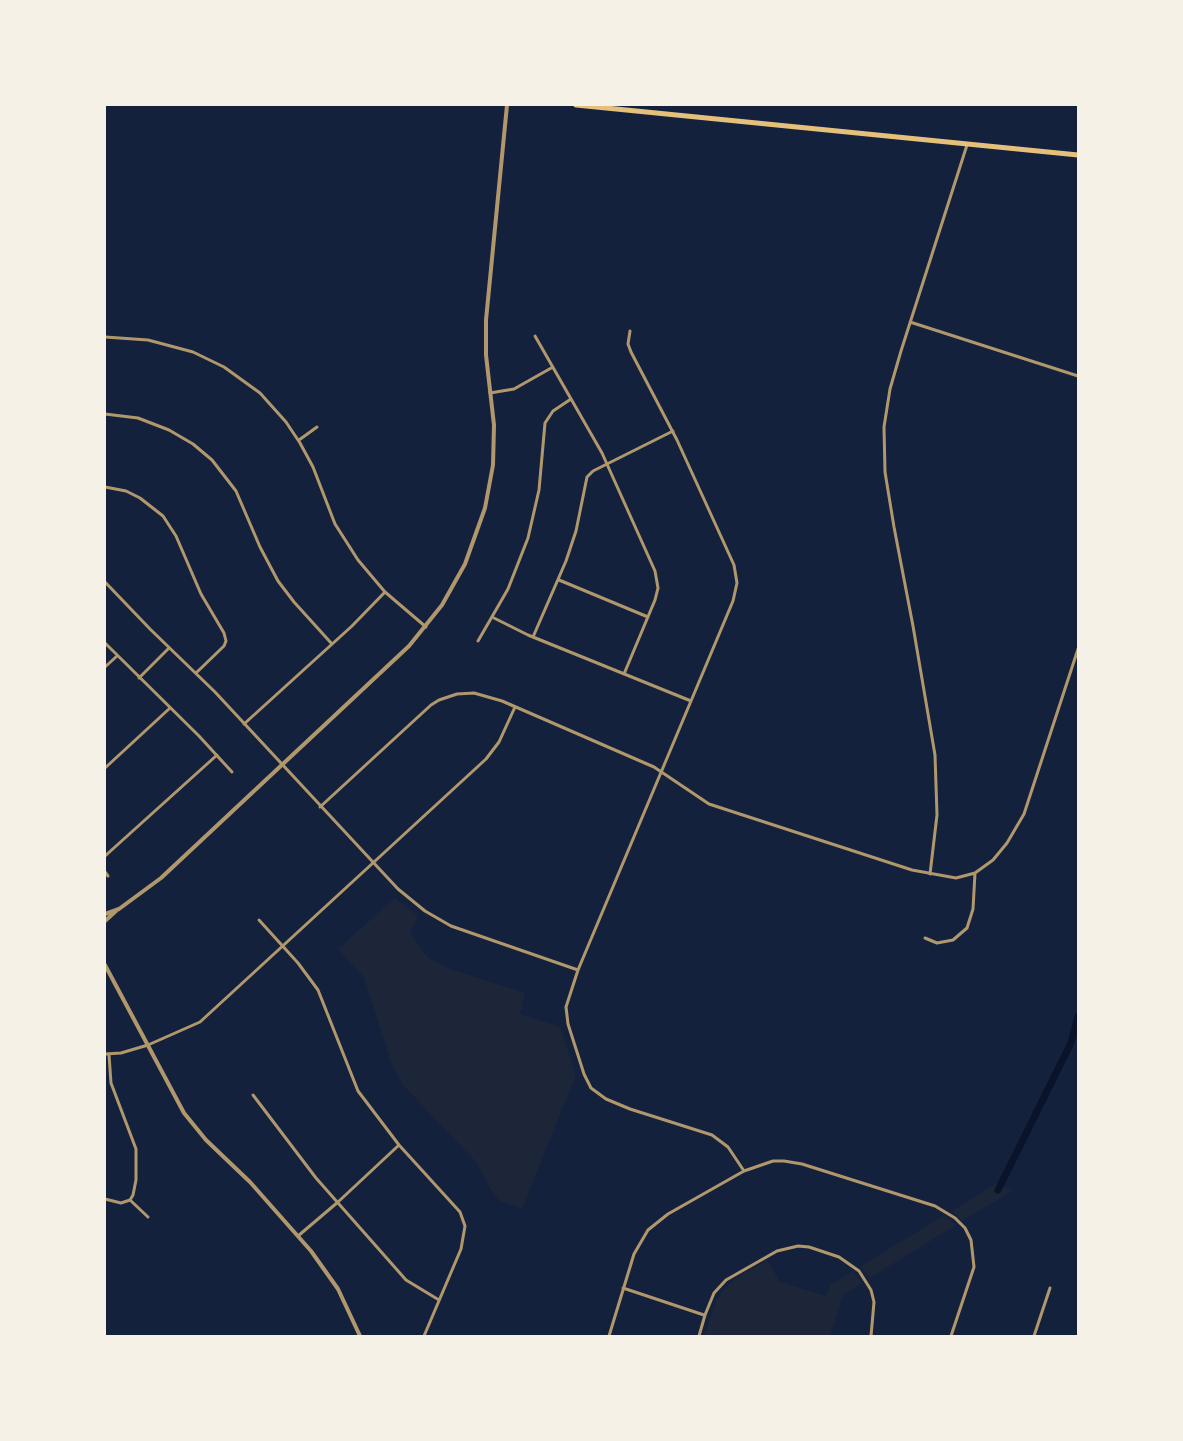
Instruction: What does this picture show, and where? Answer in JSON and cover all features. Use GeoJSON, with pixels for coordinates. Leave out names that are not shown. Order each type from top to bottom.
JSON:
{"type":"FeatureCollection","features":[{"type":"Feature","properties":{"kind":"highway"},"geometry":{"type":"LineString","coordinates":[[576,105],[968,146],[1078,155]]}},
{"type":"Feature","properties":{"kind":"street"},"geometry":{"type":"LineString","coordinates":[[105,921],[161,878],[409,646],[426,627],[458,578],[483,515],[494,451],[486,320],[507,105]]}},
{"type":"Feature","properties":{"kind":"street"},"geometry":{"type":"LineString","coordinates":[[930,874],[937,815],[935,755],[885,472],[884,427],[890,389],[909,322],[968,146]]}},
{"type":"Feature","properties":{"kind":"street"},"geometry":{"type":"LineString","coordinates":[[909,322],[1078,376]]}},
{"type":"Feature","properties":{"kind":"street"},"geometry":{"type":"LineString","coordinates":[[630,331],[628,339],[631,352],[673,431],[734,565],[737,577],[736,590],[578,970],[566,1007],[567,1024],[591,1088],[606,1099],[719,1139],[732,1152],[744,1171]]}},
{"type":"Feature","properties":{"kind":"street"},"geometry":{"type":"LineString","coordinates":[[535,336],[607,464],[656,571],[657,594],[624,674]]}},
{"type":"Feature","properties":{"kind":"street"},"geometry":{"type":"LineString","coordinates":[[105,337],[159,342],[182,348],[214,362],[260,393],[279,413],[298,440],[313,467],[329,511],[342,537],[358,560],[386,592],[426,627]]}},
{"type":"Feature","properties":{"kind":"street"},"geometry":{"type":"LineString","coordinates":[[490,393],[514,389],[553,367]]}},
{"type":"Feature","properties":{"kind":"street"},"geometry":{"type":"LineString","coordinates":[[478,641],[514,576],[532,526],[541,477],[545,423],[553,411],[571,399]]}},
{"type":"Feature","properties":{"kind":"street"},"geometry":{"type":"LineString","coordinates":[[105,414],[129,416],[159,425],[185,439],[212,460],[239,496],[260,547],[278,580],[294,602],[332,644]]}},
{"type":"Feature","properties":{"kind":"street"},"geometry":{"type":"LineString","coordinates":[[298,440],[316,427]]}},
{"type":"Feature","properties":{"kind":"street"},"geometry":{"type":"LineString","coordinates":[[533,637],[559,580],[576,531],[585,480],[593,471],[673,431]]}},
{"type":"Feature","properties":{"kind":"street"},"geometry":{"type":"LineString","coordinates":[[105,487],[126,491],[140,498],[163,516],[176,536],[201,594],[224,633],[226,641],[224,646],[196,673]]}},
{"type":"Feature","properties":{"kind":"street"},"geometry":{"type":"LineString","coordinates":[[559,580],[649,618]]}},
{"type":"Feature","properties":{"kind":"street"},"geometry":{"type":"LineString","coordinates":[[105,582],[196,673],[398,890],[425,911],[452,926],[578,970]]}},
{"type":"Feature","properties":{"kind":"street"},"geometry":{"type":"LineString","coordinates":[[244,724],[386,592]]}},
{"type":"Feature","properties":{"kind":"street"},"geometry":{"type":"LineString","coordinates":[[493,617],[533,637],[691,701]]}},
{"type":"Feature","properties":{"kind":"street"},"geometry":{"type":"LineString","coordinates":[[105,643],[232,772]]}},
{"type":"Feature","properties":{"kind":"street"},"geometry":{"type":"LineString","coordinates":[[139,678],[169,648]]}},
{"type":"Feature","properties":{"kind":"street"},"geometry":{"type":"LineString","coordinates":[[320,807],[439,700],[457,694],[474,693],[515,707],[662,771],[709,804],[912,870],[957,878],[975,873],[993,860],[1007,843],[1024,814],[1078,649]]}},
{"type":"Feature","properties":{"kind":"street"},"geometry":{"type":"LineString","coordinates":[[105,667],[117,656]]}},
{"type":"Feature","properties":{"kind":"street"},"geometry":{"type":"LineString","coordinates":[[105,768],[170,707]]}},
{"type":"Feature","properties":{"kind":"street"},"geometry":{"type":"LineString","coordinates":[[105,1199],[121,1203],[129,1200],[133,1195],[137,1155],[133,1136],[111,1083],[107,1054],[124,1053],[148,1045],[200,1022],[486,759],[499,742],[515,707]]}},
{"type":"Feature","properties":{"kind":"street"},"geometry":{"type":"LineString","coordinates":[[105,856],[217,755]]}},
{"type":"Feature","properties":{"kind":"street"},"geometry":{"type":"LineString","coordinates":[[925,938],[937,943],[953,940],[967,928],[973,909],[975,873]]}},
{"type":"Feature","properties":{"kind":"street"},"geometry":{"type":"LineString","coordinates":[[105,914],[119,909]]}},
{"type":"Feature","properties":{"kind":"street"},"geometry":{"type":"LineString","coordinates":[[259,920],[318,990],[358,1091],[399,1145],[460,1212],[465,1226],[461,1249],[424,1336]]}},
{"type":"Feature","properties":{"kind":"street"},"geometry":{"type":"LineString","coordinates":[[105,965],[177,1102],[206,1140],[256,1189],[316,1257],[338,1289],[360,1336]]}},
{"type":"Feature","properties":{"kind":"street"},"geometry":{"type":"LineString","coordinates":[[253,1095],[316,1178],[406,1280],[439,1300]]}},
{"type":"Feature","properties":{"kind":"street"},"geometry":{"type":"LineString","coordinates":[[298,1236],[399,1145]]}},
{"type":"Feature","properties":{"kind":"street"},"geometry":{"type":"LineString","coordinates":[[609,1336],[638,1245],[648,1230],[668,1214],[744,1171],[773,1161],[784,1161],[802,1164],[935,1206],[955,1218],[971,1240],[974,1267],[951,1336]]}},
{"type":"Feature","properties":{"kind":"street"},"geometry":{"type":"LineString","coordinates":[[129,1200],[148,1217]]}},
{"type":"Feature","properties":{"kind":"street"},"geometry":{"type":"LineString","coordinates":[[699,1336],[714,1293],[726,1280],[787,1247],[809,1247],[839,1257],[859,1270],[874,1302],[871,1336]]}},
{"type":"Feature","properties":{"kind":"street"},"geometry":{"type":"LineString","coordinates":[[623,1288],[705,1315]]}},
{"type":"Feature","properties":{"kind":"street"},"geometry":{"type":"LineString","coordinates":[[1034,1336],[1050,1288]]}},
{"type":"Feature","properties":{"kind":"shaded area"},"geometry":{"type":"Polygon","coordinates":[[[395,898],[418,916],[410,932],[427,957],[450,969],[525,993],[520,1014],[560,1027],[576,1075],[522,1208],[500,1201],[488,1185],[477,1163],[403,1085],[392,1065],[364,977],[338,949],[395,898]]]}},
{"type":"Feature","properties":{"kind":"shaded area"},"geometry":{"type":"Polygon","coordinates":[[[995,1184],[1014,1190],[962,1221],[952,1211],[995,1184]]]}},
{"type":"Feature","properties":{"kind":"shaded area"},"geometry":{"type":"Polygon","coordinates":[[[944,1215],[956,1225],[870,1278],[860,1267],[944,1215]]]}},
{"type":"Feature","properties":{"kind":"shaded area"},"geometry":{"type":"Polygon","coordinates":[[[767,1260],[780,1282],[826,1296],[830,1285],[853,1271],[862,1283],[843,1295],[830,1336],[704,1336],[722,1292],[736,1278],[767,1260]]]}},
{"type":"Feature","properties":{"kind":"waterway"},"geometry":{"type":"LineString","coordinates":[[998,1190],[1071,1043],[1078,1016]]}}]}
